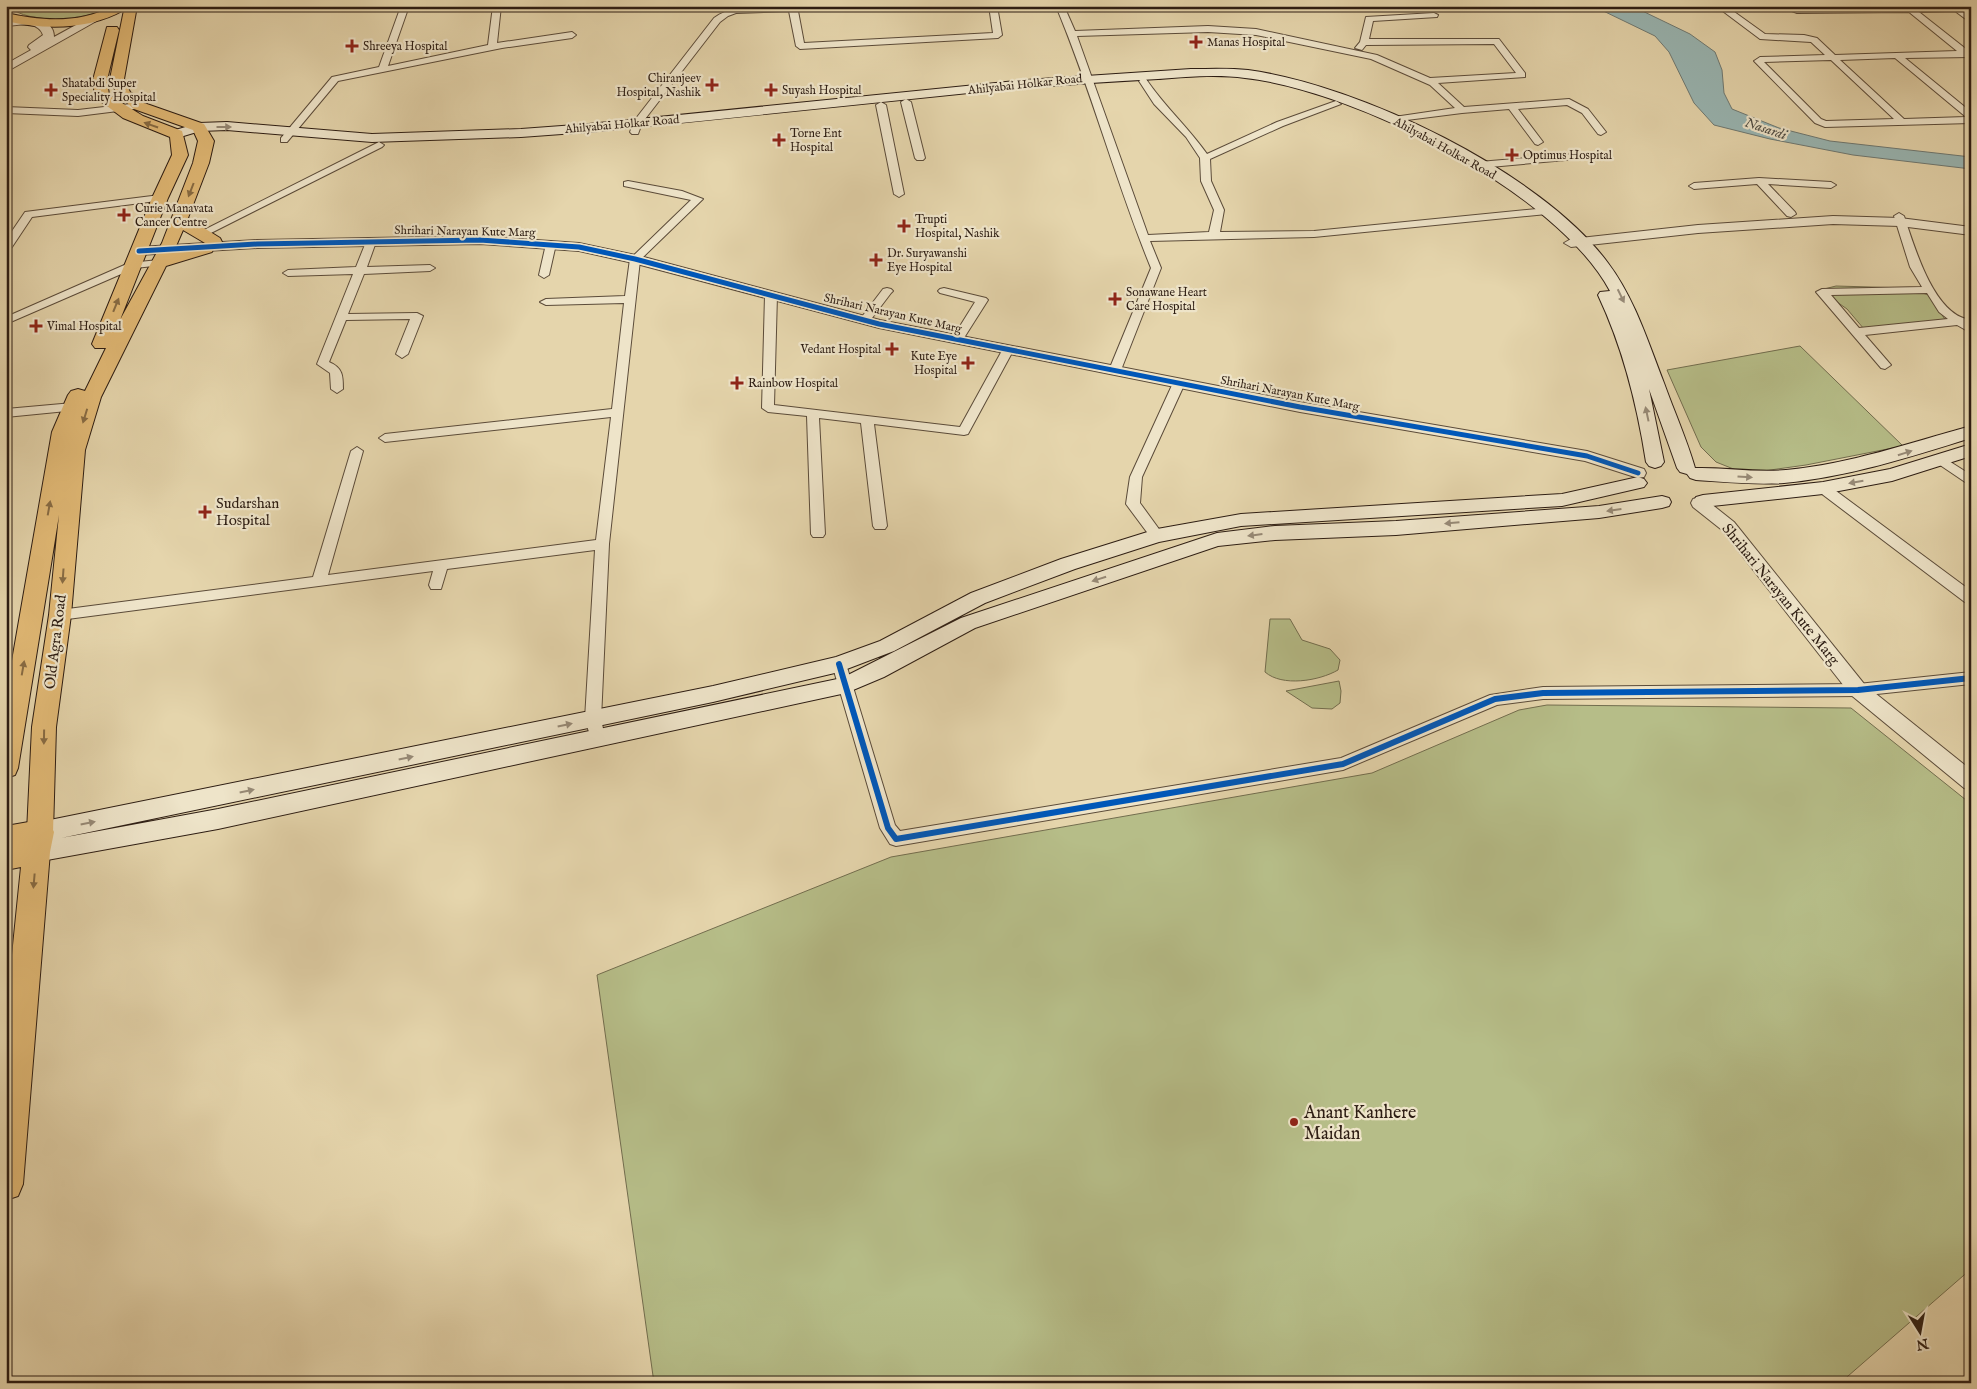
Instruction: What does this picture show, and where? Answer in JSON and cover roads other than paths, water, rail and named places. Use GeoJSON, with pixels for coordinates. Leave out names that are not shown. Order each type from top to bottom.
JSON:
{"type":"FeatureCollection","features":[{"type":"Feature","properties":{"kind":"highway"},"geometry":{"type":"LineString","coordinates":[[6,838],[38,842]]}},
{"type":"Feature","properties":{"kind":"highway"},"geometry":{"type":"LineString","coordinates":[[6,858],[38,842]]}},
{"type":"Feature","properties":{"kind":"highway","name":"Old Agra Road"},"geometry":{"type":"LineString","coordinates":[[6,1184],[38,842]]}},
{"type":"Feature","properties":{"kind":"main road"},"geometry":{"type":"LineString","coordinates":[[6,17],[58,22],[96,17],[122,6]]}},
{"type":"Feature","properties":{"kind":"main road"},"geometry":{"type":"LineString","coordinates":[[130,6],[128,29],[117,79],[124,94],[140,106],[202,134]]}},
{"type":"Feature","properties":{"kind":"main road"},"geometry":{"type":"LineString","coordinates":[[96,17],[111,20],[113,26],[100,80],[102,96],[118,109],[179,146]]}},
{"type":"Feature","properties":{"kind":"main road"},"geometry":{"type":"LineString","coordinates":[[79,26],[100,23],[113,26]]}},
{"type":"Feature","properties":{"kind":"main road","name":"Ahilyabai Holkar Road"},"geometry":{"type":"LineString","coordinates":[[287,136],[379,145],[546,140],[636,127],[1089,80],[1208,73],[1249,74],[1312,88],[1394,120],[1479,165],[1542,212],[1577,242],[1618,288],[1633,320],[1691,471],[1707,488],[1707,495],[1701,502]]}},
{"type":"Feature","properties":{"kind":"main road","name":"Ahilyabai Holkar Road"},"geometry":{"type":"LineString","coordinates":[[179,146],[202,134],[224,137],[372,138],[636,127],[882,105],[1089,80],[1227,79],[1253,81],[1281,87],[1336,104],[1423,141],[1465,164],[1542,212]]}},
{"type":"Feature","properties":{"kind":"main road","name":"Old Agra Road"},"geometry":{"type":"LineString","coordinates":[[38,842],[44,727],[60,616],[74,450],[91,397],[134,307],[166,251],[179,220],[201,163],[202,134]]}},
{"type":"Feature","properties":{"kind":"main road","name":"Old Agra Road"},"geometry":{"type":"LineString","coordinates":[[6,768],[62,432],[138,254],[179,146]]}},
{"type":"Feature","properties":{"kind":"main road"},"geometry":{"type":"LineString","coordinates":[[179,220],[207,241]]}},
{"type":"Feature","properties":{"kind":"main road"},"geometry":{"type":"LineString","coordinates":[[166,251],[207,241]]}},
{"type":"Feature","properties":{"kind":"main road","name":"Ahilyabai Holkar Road"},"geometry":{"type":"LineString","coordinates":[[1577,242],[1624,336],[1647,412],[1655,462]]}},
{"type":"Feature","properties":{"kind":"main road"},"geometry":{"type":"LineString","coordinates":[[1662,502],[1643,490],[1638,478],[1640,469],[1655,462],[1675,464],[1691,471],[1758,478],[1805,474],[1902,454],[1971,432]]}},
{"type":"Feature","properties":{"kind":"main road"},"geometry":{"type":"LineString","coordinates":[[38,842],[218,819],[595,728],[713,694],[839,664],[887,646],[978,598],[1068,564],[1157,536],[1241,520],[1291,525],[1396,528],[1599,512],[1662,502],[1682,506],[1701,502],[1823,488],[1892,476],[1971,450]]}},
{"type":"Feature","properties":{"kind":"main road"},"geometry":{"type":"LineString","coordinates":[[595,728],[846,685],[877,671],[968,623],[1216,540],[1291,525],[1562,500],[1638,478]]}},
{"type":"Feature","properties":{"kind":"street"},"geometry":{"type":"LineString","coordinates":[[383,68],[405,6],[410,6]]}},
{"type":"Feature","properties":{"kind":"street"},"geometry":{"type":"LineString","coordinates":[[492,47],[497,6]]}},
{"type":"Feature","properties":{"kind":"street"},"geometry":{"type":"LineString","coordinates":[[636,127],[717,20],[725,14],[736,11],[840,6]]}},
{"type":"Feature","properties":{"kind":"street"},"geometry":{"type":"LineString","coordinates":[[793,8],[800,46],[998,35],[993,6]]}},
{"type":"Feature","properties":{"kind":"street"},"geometry":{"type":"LineString","coordinates":[[1060,6],[1089,80],[1143,238],[1156,268],[1115,370]]}},
{"type":"Feature","properties":{"kind":"street"},"geometry":{"type":"LineString","coordinates":[[1720,6],[1763,37],[1812,39],[1902,122]]}},
{"type":"Feature","properties":{"kind":"street"},"geometry":{"type":"LineString","coordinates":[[1783,6],[1797,11],[1971,9]]}},
{"type":"Feature","properties":{"kind":"street"},"geometry":{"type":"LineString","coordinates":[[1910,9],[1968,56]]}},
{"type":"Feature","properties":{"kind":"street"},"geometry":{"type":"LineString","coordinates":[[1957,9],[1971,21]]}},
{"type":"Feature","properties":{"kind":"street"},"geometry":{"type":"LineString","coordinates":[[1354,53],[1364,42],[1369,19],[1434,15]]}},
{"type":"Feature","properties":{"kind":"street"},"geometry":{"type":"LineString","coordinates":[[6,62],[96,17]]}},
{"type":"Feature","properties":{"kind":"street"},"geometry":{"type":"LineString","coordinates":[[6,23],[34,21],[43,25],[48,31],[49,36],[48,41],[6,69]]}},
{"type":"Feature","properties":{"kind":"street"},"geometry":{"type":"LineString","coordinates":[[1072,34],[1229,29],[1256,32],[1374,57],[1429,81],[1462,110]]}},
{"type":"Feature","properties":{"kind":"street"},"geometry":{"type":"LineString","coordinates":[[287,136],[335,79],[492,47],[572,35]]}},
{"type":"Feature","properties":{"kind":"street"},"geometry":{"type":"LineString","coordinates":[[1364,42],[1496,41],[1522,75],[1429,81]]}},
{"type":"Feature","properties":{"kind":"street"},"geometry":{"type":"LineString","coordinates":[[1897,55],[1971,118]]}},
{"type":"Feature","properties":{"kind":"street"},"geometry":{"type":"LineString","coordinates":[[1968,56],[1897,55],[1758,61],[1822,123],[1902,122],[1971,118]]}},
{"type":"Feature","properties":{"kind":"street"},"geometry":{"type":"LineString","coordinates":[[1143,81],[1158,102],[1189,135],[1205,158],[1206,181],[1219,210],[1214,235]]}},
{"type":"Feature","properties":{"kind":"street"},"geometry":{"type":"LineString","coordinates":[[906,102],[920,158]]}},
{"type":"Feature","properties":{"kind":"street"},"geometry":{"type":"LineString","coordinates":[[1394,120],[1462,110],[1569,102],[1585,111],[1602,132]]}},
{"type":"Feature","properties":{"kind":"street"},"geometry":{"type":"LineString","coordinates":[[1205,158],[1280,124],[1336,104]]}},
{"type":"Feature","properties":{"kind":"street"},"geometry":{"type":"LineString","coordinates":[[882,105],[899,194]]}},
{"type":"Feature","properties":{"kind":"street"},"geometry":{"type":"LineString","coordinates":[[6,110],[78,113],[140,106]]}},
{"type":"Feature","properties":{"kind":"street"},"geometry":{"type":"LineString","coordinates":[[1512,106],[1538,142]]}},
{"type":"Feature","properties":{"kind":"street"},"geometry":{"type":"LineString","coordinates":[[207,241],[379,145]]}},
{"type":"Feature","properties":{"kind":"street"},"geometry":{"type":"LineString","coordinates":[[1479,165],[1574,157]]}},
{"type":"Feature","properties":{"kind":"street"},"geometry":{"type":"LineString","coordinates":[[1760,181],[1791,214]]}},
{"type":"Feature","properties":{"kind":"street"},"geometry":{"type":"LineString","coordinates":[[1694,186],[1760,181],[1831,185]]}},
{"type":"Feature","properties":{"kind":"street"},"geometry":{"type":"LineString","coordinates":[[595,728],[602,544],[635,259],[698,199],[682,194],[628,184]]}},
{"type":"Feature","properties":{"kind":"street"},"geometry":{"type":"LineString","coordinates":[[6,248],[29,214],[160,198]]}},
{"type":"Feature","properties":{"kind":"street"},"geometry":{"type":"LineString","coordinates":[[1143,238],[1314,234],[1542,212]]}},
{"type":"Feature","properties":{"kind":"street"},"geometry":{"type":"LineString","coordinates":[[1698,229],[1725,221],[1791,214],[1971,224]]}},
{"type":"Feature","properties":{"kind":"street"},"geometry":{"type":"LineString","coordinates":[[1899,219],[1915,267],[1943,310],[1971,330]]}},
{"type":"Feature","properties":{"kind":"street"},"geometry":{"type":"LineString","coordinates":[[1577,242],[1698,229],[1833,220],[1899,219],[1971,231]]}},
{"type":"Feature","properties":{"kind":"street","name":"Shrihari Narayan Kute Marg"},"geometry":{"type":"LineString","coordinates":[[138,254],[166,251],[207,241],[257,244],[480,240],[551,244],[579,248],[635,259],[865,320],[1300,407],[1588,456],[1638,478]]}},
{"type":"Feature","properties":{"kind":"street"},"geometry":{"type":"LineString","coordinates":[[337,389],[338,374],[334,368],[323,364],[371,242]]}},
{"type":"Feature","properties":{"kind":"street"},"geometry":{"type":"LineString","coordinates":[[544,275],[551,244]]}},
{"type":"Feature","properties":{"kind":"street"},"geometry":{"type":"LineString","coordinates":[[6,321],[138,254]]}},
{"type":"Feature","properties":{"kind":"street"},"geometry":{"type":"LineString","coordinates":[[288,273],[430,268]]}},
{"type":"Feature","properties":{"kind":"street"},"geometry":{"type":"LineString","coordinates":[[865,320],[887,290]]}},
{"type":"Feature","properties":{"kind":"street"},"geometry":{"type":"LineString","coordinates":[[1885,365],[1822,292],[1930,290]]}},
{"type":"Feature","properties":{"kind":"street"},"geometry":{"type":"LineString","coordinates":[[944,292],[982,300],[958,339]]}},
{"type":"Feature","properties":{"kind":"street"},"geometry":{"type":"LineString","coordinates":[[771,295],[768,408],[964,431],[1008,349]]}},
{"type":"Feature","properties":{"kind":"street"},"geometry":{"type":"LineString","coordinates":[[546,302],[630,299]]}},
{"type":"Feature","properties":{"kind":"street"},"geometry":{"type":"LineString","coordinates":[[341,317],[417,316],[402,354]]}},
{"type":"Feature","properties":{"kind":"street"},"geometry":{"type":"LineString","coordinates":[[1857,332],[1958,322],[1971,318]]}},
{"type":"Feature","properties":{"kind":"street"},"geometry":{"type":"LineString","coordinates":[[1157,536],[1133,504],[1136,477],[1179,383]]}},
{"type":"Feature","properties":{"kind":"street"},"geometry":{"type":"LineString","coordinates":[[6,413],[73,407]]}},
{"type":"Feature","properties":{"kind":"street"},"geometry":{"type":"LineString","coordinates":[[385,438],[617,412]]}},
{"type":"Feature","properties":{"kind":"street"},"geometry":{"type":"LineString","coordinates":[[813,413],[818,534]]}},
{"type":"Feature","properties":{"kind":"street"},"geometry":{"type":"LineString","coordinates":[[867,420],[880,526]]}},
{"type":"Feature","properties":{"kind":"street"},"geometry":{"type":"LineString","coordinates":[[319,581],[357,450]]}},
{"type":"Feature","properties":{"kind":"street"},"geometry":{"type":"LineString","coordinates":[[1941,460],[1971,482]]}},
{"type":"Feature","properties":{"kind":"street"},"geometry":{"type":"LineString","coordinates":[[1823,488],[1971,599]]}},
{"type":"Feature","properties":{"kind":"street","name":"Shrihari Narayan Kute Marg"},"geometry":{"type":"LineString","coordinates":[[1701,502],[1728,526],[1858,690],[1971,782]]}},
{"type":"Feature","properties":{"kind":"street"},"geometry":{"type":"LineString","coordinates":[[60,616],[602,544]]}},
{"type":"Feature","properties":{"kind":"street"},"geometry":{"type":"LineString","coordinates":[[436,585],[442,565]]}},
{"type":"Feature","properties":{"kind":"street"},"geometry":{"type":"LineString","coordinates":[[395,579],[414,569]]}},
{"type":"Feature","properties":{"kind":"street"},"geometry":{"type":"LineString","coordinates":[[839,664],[888,828],[896,839],[1344,764],[1495,699],[1543,693],[1858,690],[1971,678]]}},
{"type":"Feature","properties":{"kind":"water","name":"Nasardi"},"geometry":{"type":"Polygon","coordinates":[[[1593,6],[1632,6],[1690,34],[1715,52],[1722,70],[1724,93],[1732,109],[1779,128],[1830,141],[1971,157],[1971,169],[1853,155],[1770,139],[1714,125],[1694,103],[1669,52],[1655,36],[1593,6]]]}},
{"type":"Feature","properties":{"kind":"place","name":"Manas Hospital"},"geometry":{"type":"Point","coordinates":[1196,42]}},
{"type":"Feature","properties":{"kind":"place","name":"Shreeya Hospital"},"geometry":{"type":"Point","coordinates":[352,46]}},
{"type":"Feature","properties":{"kind":"place","name":"Chiranjeev Hospital, Nashik"},"geometry":{"type":"Point","coordinates":[712,85]}},
{"type":"Feature","properties":{"kind":"place","name":"Shatabdi Super Speciality Hospital"},"geometry":{"type":"Point","coordinates":[51,90]}},
{"type":"Feature","properties":{"kind":"place","name":"Suyash Hospital"},"geometry":{"type":"Point","coordinates":[771,90]}},
{"type":"Feature","properties":{"kind":"place","name":"Torne Ent Hospital"},"geometry":{"type":"Point","coordinates":[779,140]}},
{"type":"Feature","properties":{"kind":"place","name":"Optimus Hospital"},"geometry":{"type":"Point","coordinates":[1512,155]}},
{"type":"Feature","properties":{"kind":"place","name":"Curie Manavata Cancer Centre"},"geometry":{"type":"Point","coordinates":[124,215]}},
{"type":"Feature","properties":{"kind":"place","name":"Trupti Hospital, Nashik"},"geometry":{"type":"Point","coordinates":[904,226]}},
{"type":"Feature","properties":{"kind":"place","name":"Dr. Suryawanshi Eye Hospital"},"geometry":{"type":"Point","coordinates":[876,260]}},
{"type":"Feature","properties":{"kind":"place","name":"Sonawane Heart Care Hospital"},"geometry":{"type":"Point","coordinates":[1115,299]}},
{"type":"Feature","properties":{"kind":"place","name":"Vimal Hospital"},"geometry":{"type":"Point","coordinates":[36,326]}},
{"type":"Feature","properties":{"kind":"place","name":"Vedant Hospital"},"geometry":{"type":"Point","coordinates":[892,349]}},
{"type":"Feature","properties":{"kind":"place","name":"Kute Eye Hospital"},"geometry":{"type":"Point","coordinates":[968,363]}},
{"type":"Feature","properties":{"kind":"place","name":"Rainbow Hospital"},"geometry":{"type":"Point","coordinates":[737,383]}},
{"type":"Feature","properties":{"kind":"place","name":"Sudarshan Hospital"},"geometry":{"type":"Point","coordinates":[205,512]}},
{"type":"Feature","properties":{"kind":"place","name":"Anant Kanhere Maidan"},"geometry":{"type":"Point","coordinates":[1294,1122]}}]}
